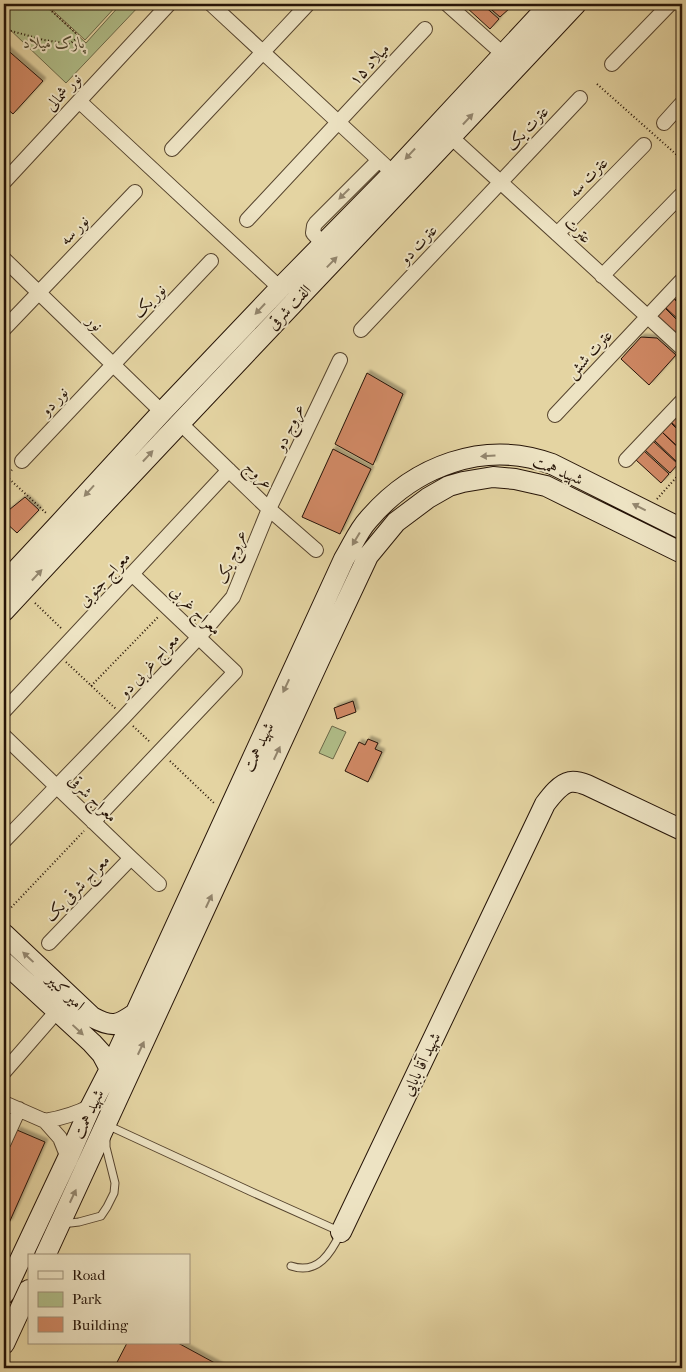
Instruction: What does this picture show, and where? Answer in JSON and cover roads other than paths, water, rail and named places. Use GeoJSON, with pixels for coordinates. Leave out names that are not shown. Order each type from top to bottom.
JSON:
{"type":"FeatureCollection","features":[{"type":"Feature","properties":{"kind":"street","name":"نور شمالی"},"geometry":{"type":"LineString","coordinates":[[4,182],[169,4]]}},
{"type":"Feature","properties":{"kind":"street"},"geometry":{"type":"LineString","coordinates":[[210,4],[386,166]]}},
{"type":"Feature","properties":{"kind":"street"},"geometry":{"type":"LineString","coordinates":[[172,149],[308,4]]}},
{"type":"Feature","properties":{"kind":"street"},"geometry":{"type":"LineString","coordinates":[[447,4],[503,54]]}},
{"type":"Feature","properties":{"kind":"street","name":"الفت شرقی"},"geometry":{"type":"LineString","coordinates":[[4,583],[162,412],[323,244],[386,166],[503,54],[550,4]]}},
{"type":"Feature","properties":{"kind":"street","name":"الفت شرقی"},"geometry":{"type":"LineString","coordinates":[[4,611],[179,422],[576,4]]}},
{"type":"Feature","properties":{"kind":"street"},"geometry":{"type":"LineString","coordinates":[[612,64],[670,4]]}},
{"type":"Feature","properties":{"kind":"street","name":"میلاد ۱۵"},"geometry":{"type":"LineString","coordinates":[[247,220],[425,30]]}},
{"type":"Feature","properties":{"kind":"street","name":"عترت یک"},"geometry":{"type":"LineString","coordinates":[[500,183],[580,98]]}},
{"type":"Feature","properties":{"kind":"street"},"geometry":{"type":"LineString","coordinates":[[79,101],[280,288]]}},
{"type":"Feature","properties":{"kind":"street"},"geometry":{"type":"LineString","coordinates":[[664,123],[682,103]]}},
{"type":"Feature","properties":{"kind":"street","name":"عترت"},"geometry":{"type":"LineString","coordinates":[[451,137],[682,348]]}},
{"type":"Feature","properties":{"kind":"street","name":"عترت سه"},"geometry":{"type":"LineString","coordinates":[[557,234],[644,144]]}},
{"type":"Feature","properties":{"kind":"street","name":"عترت دو"},"geometry":{"type":"LineString","coordinates":[[361,330],[500,183]]}},
{"type":"Feature","properties":{"kind":"street","name":"نور سه"},"geometry":{"type":"LineString","coordinates":[[4,329],[135,192]]}},
{"type":"Feature","properties":{"kind":"street"},"geometry":{"type":"LineString","coordinates":[[602,276],[682,194]]}},
{"type":"Feature","properties":{"kind":"street","name":"نور"},"geometry":{"type":"LineString","coordinates":[[4,259],[162,412]]}},
{"type":"Feature","properties":{"kind":"street","name":"نور یک"},"geometry":{"type":"LineString","coordinates":[[113,364],[211,261]]}},
{"type":"Feature","properties":{"kind":"street","name":"عترت شش"},"geometry":{"type":"LineString","coordinates":[[555,415],[682,280]]}},
{"type":"Feature","properties":{"kind":"street","name":"عروج دو"},"geometry":{"type":"LineString","coordinates":[[269,509],[340,360]]}},
{"type":"Feature","properties":{"kind":"street","name":"نور دو"},"geometry":{"type":"LineString","coordinates":[[22,461],[113,364]]}},
{"type":"Feature","properties":{"kind":"street"},"geometry":{"type":"LineString","coordinates":[[626,460],[682,401]]}},
{"type":"Feature","properties":{"kind":"street","name":"عروج"},"geometry":{"type":"LineString","coordinates":[[179,422],[269,509],[316,550]]}},
{"type":"Feature","properties":{"kind":"street","name":"شهید همت"},"geometry":{"type":"LineString","coordinates":[[4,1294],[136,1013],[344,559],[367,521],[393,495],[408,484],[447,463],[475,456],[510,455],[537,458],[552,464],[680,528]]}},
{"type":"Feature","properties":{"kind":"street","name":"معراج جنوبی"},"geometry":{"type":"LineString","coordinates":[[4,711],[229,470]]}},
{"type":"Feature","properties":{"kind":"street","name":"شهید همت"},"geometry":{"type":"LineString","coordinates":[[46,1254],[368,556],[396,522],[428,498],[449,486],[493,477],[515,479],[546,486],[676,550]]}},
{"type":"Feature","properties":{"kind":"street","name":"عروج یک"},"geometry":{"type":"LineString","coordinates":[[199,637],[233,597],[269,509]]}},
{"type":"Feature","properties":{"kind":"street"},"geometry":{"type":"LineString","coordinates":[[676,550],[680,528]]}},
{"type":"Feature","properties":{"kind":"street","name":"معراج غربی"},"geometry":{"type":"LineString","coordinates":[[93,822],[234,672],[132,574]]}},
{"type":"Feature","properties":{"kind":"street","name":"معراج غربی دو"},"geometry":{"type":"LineString","coordinates":[[4,841],[199,637]]}},
{"type":"Feature","properties":{"kind":"street","name":"معراج شرقی"},"geometry":{"type":"LineString","coordinates":[[4,736],[159,884]]}},
{"type":"Feature","properties":{"kind":"street","name":"شهید آقا بابایی"},"geometry":{"type":"LineString","coordinates":[[341,1232],[545,804],[553,794],[570,782],[579,782],[682,830]]}},
{"type":"Feature","properties":{"kind":"street","name":"معراج شرقی یک"},"geometry":{"type":"LineString","coordinates":[[49,943],[131,858]]}},
{"type":"Feature","properties":{"kind":"street","name":"امیر کبیر"},"geometry":{"type":"LineString","coordinates":[[4,934],[92,1017],[104,1023],[114,1025],[125,1021],[136,1013]]}},
{"type":"Feature","properties":{"kind":"street","name":"امیر کبیر"},"geometry":{"type":"LineString","coordinates":[[4,962],[98,1049],[110,1069]]}},
{"type":"Feature","properties":{"kind":"street"},"geometry":{"type":"LineString","coordinates":[[4,1072],[58,1011]]}},
{"type":"Feature","properties":{"kind":"street"},"geometry":{"type":"LineString","coordinates":[[4,1103],[45,1121],[60,1138],[68,1158]]}},
{"type":"Feature","properties":{"kind":"street"},"geometry":{"type":"LineString","coordinates":[[45,1121],[78,1113],[91,1106]]}},
{"type":"Feature","properties":{"kind":"street"},"geometry":{"type":"LineString","coordinates":[[5,1139],[19,1109]]}},
{"type":"Feature","properties":{"kind":"street"},"geometry":{"type":"LineString","coordinates":[[4,1344],[28,1292]]}},
{"type":"Feature","properties":{"kind":"lane"},"geometry":{"type":"LineString","coordinates":[[60,1224],[79,1222],[101,1216],[111,1200],[115,1183],[106,1147],[106,1124],[341,1232],[328,1256],[321,1261],[300,1268],[291,1266]]}},
{"type":"Feature","properties":{"kind":"park label","name":"پارک میلاد"},"geometry":{"type":"Point","coordinates":[54,42]}}]}
